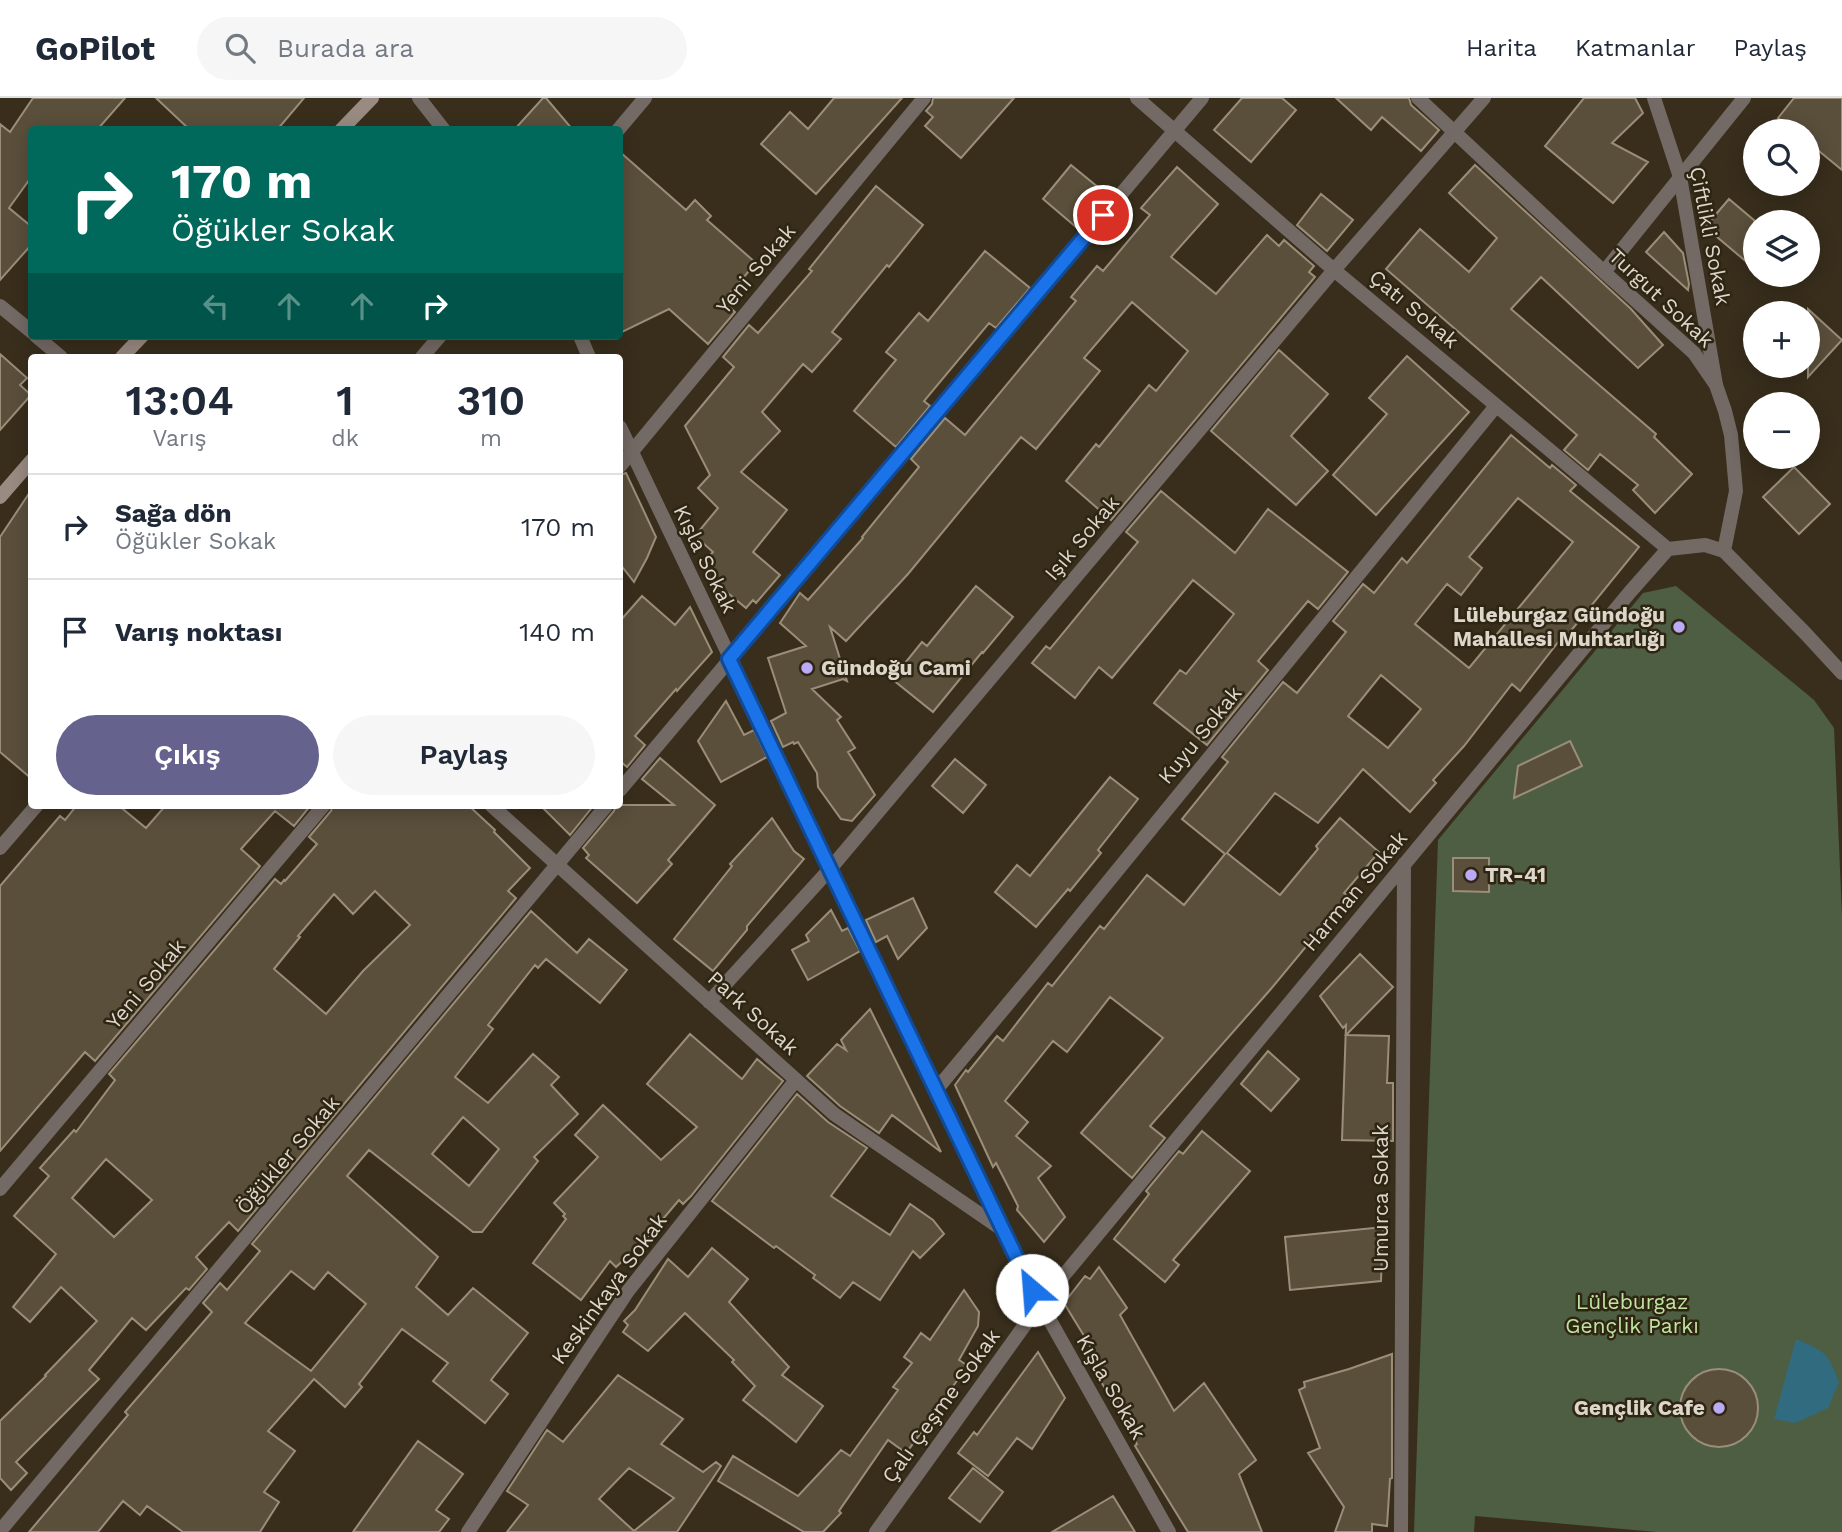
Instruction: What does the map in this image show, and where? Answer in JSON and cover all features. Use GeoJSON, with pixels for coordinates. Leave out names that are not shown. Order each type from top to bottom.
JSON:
{"type":"FeatureCollection","features":[{"type":"Feature","properties":{"kind":"main road"},"geometry":{"type":"LineString","coordinates":[[345,126],[372,98]]}},
{"type":"Feature","properties":{"kind":"main road"},"geometry":{"type":"LineString","coordinates":[[125,354],[138,340]]}},
{"type":"Feature","properties":{"kind":"main road"},"geometry":{"type":"LineString","coordinates":[[0,497],[28,465]]}},
{"type":"Feature","properties":{"kind":"street"},"geometry":{"type":"LineString","coordinates":[[419,98],[441,126]]}},
{"type":"Feature","properties":{"kind":"street"},"geometry":{"type":"LineString","coordinates":[[621,126],[645,98]]}},
{"type":"Feature","properties":{"kind":"street","name":"Yeni Sokak"},"geometry":{"type":"LineString","coordinates":[[623,462],[924,98]]}},
{"type":"Feature","properties":{"kind":"street","name":"Çatı Sokak"},"geometry":{"type":"LineString","coordinates":[[1137,98],[1335,270],[1668,549]]}},
{"type":"Feature","properties":{"kind":"street"},"geometry":{"type":"LineString","coordinates":[[623,786],[1202,98]]}},
{"type":"Feature","properties":{"kind":"street","name":"Turgut Sokak"},"geometry":{"type":"LineString","coordinates":[[1418,98],[1694,353],[1716,385],[1731,435],[1736,491],[1724,551]]}},
{"type":"Feature","properties":{"kind":"street","name":"Işık Sokak"},"geometry":{"type":"LineString","coordinates":[[709,1002],[830,869],[1335,270],[1484,98]]}},
{"type":"Feature","properties":{"kind":"street","name":"Çiftlikli Sokak"},"geometry":{"type":"LineString","coordinates":[[1654,98],[1680,177],[1716,385]]}},
{"type":"Feature","properties":{"kind":"street"},"geometry":{"type":"LineString","coordinates":[[1604,272],[1744,98]]}},
{"type":"Feature","properties":{"kind":"street"},"geometry":{"type":"LineString","coordinates":[[0,306],[28,329]]}},
{"type":"Feature","properties":{"kind":"street"},"geometry":{"type":"LineString","coordinates":[[41,340],[57,354]]}},
{"type":"Feature","properties":{"kind":"street"},"geometry":{"type":"LineString","coordinates":[[425,354],[437,340]]}},
{"type":"Feature","properties":{"kind":"street","name":"Kuyu Sokak"},"geometry":{"type":"LineString","coordinates":[[936,1090],[1496,406]]}},
{"type":"Feature","properties":{"kind":"street","name":"Kışla Sokak"},"geometry":{"type":"LineString","coordinates":[[623,434],[1003,1230],[1040,1304],[1169,1532]]}},
{"type":"Feature","properties":{"kind":"street"},"geometry":{"type":"LineString","coordinates":[[1668,549],[1705,545],[1724,551],[1842,673]]}},
{"type":"Feature","properties":{"kind":"street","name":"Harman Sokak"},"geometry":{"type":"LineString","coordinates":[[1040,1304],[1668,549]]}},
{"type":"Feature","properties":{"kind":"street"},"geometry":{"type":"LineString","coordinates":[[0,848],[34,809]]}},
{"type":"Feature","properties":{"kind":"street","name":"Yeni Sokak"},"geometry":{"type":"LineString","coordinates":[[0,1189],[321,809]]}},
{"type":"Feature","properties":{"kind":"street","name":"Park Sokak"},"geometry":{"type":"LineString","coordinates":[[495,809],[834,1114],[1003,1230]]}},
{"type":"Feature","properties":{"kind":"street","name":"Öğükler Sokak"},"geometry":{"type":"LineString","coordinates":[[0,1531],[604,809]]}},
{"type":"Feature","properties":{"kind":"street","name":"Umurca Sokak"},"geometry":{"type":"LineString","coordinates":[[1401,1532],[1404,864]]}},
{"type":"Feature","properties":{"kind":"street","name":"Keskinkaya Sokak"},"geometry":{"type":"LineString","coordinates":[[468,1532],[628,1291],[796,1080]]}},
{"type":"Feature","properties":{"kind":"street","name":"Çalı Çeşme Sokak"},"geometry":{"type":"LineString","coordinates":[[876,1532],[1040,1304]]}},
{"type":"Feature","properties":{"kind":"green space","name":"Lüleburgaz Gençlik Parkı"},"geometry":{"type":"Polygon","coordinates":[[[1676,586],[1814,700],[1834,728],[1842,916],[1842,1532],[1657,1532],[1475,1516],[1474,1532],[1414,1532],[1438,840],[1643,593],[1676,586]]]}},
{"type":"Feature","properties":{"kind":"water"},"geometry":{"type":"Polygon","coordinates":[[[1796,1339],[1814,1347],[1828,1358],[1839,1382],[1828,1408],[1795,1423],[1774,1419],[1796,1339]]]}},
{"type":"Feature","properties":{"kind":"building"},"geometry":{"type":"Polygon","coordinates":[[[33,98],[125,98],[100,126],[28,126],[28,182],[9,208],[28,224],[28,248],[0,280],[0,124],[10,132],[33,98]]]}},
{"type":"Feature","properties":{"kind":"building"},"geometry":{"type":"Polygon","coordinates":[[[156,98],[304,98],[280,126],[186,126],[156,98]]]}},
{"type":"Feature","properties":{"kind":"building"},"geometry":{"type":"Polygon","coordinates":[[[543,98],[546,98],[570,126],[518,126],[543,98]]]}},
{"type":"Feature","properties":{"kind":"building"},"geometry":{"type":"Polygon","coordinates":[[[834,98],[902,98],[816,194],[761,144],[790,112],[808,129],[834,98]]]}},
{"type":"Feature","properties":{"kind":"building"},"geometry":{"type":"Polygon","coordinates":[[[933,98],[1014,98],[961,158],[925,126],[933,117],[926,111],[933,98]]]}},
{"type":"Feature","properties":{"kind":"building"},"geometry":{"type":"Polygon","coordinates":[[[1242,98],[1282,98],[1296,110],[1251,162],[1214,130],[1242,98]]]}},
{"type":"Feature","properties":{"kind":"building"},"geometry":{"type":"Polygon","coordinates":[[[1336,98],[1409,98],[1411,105],[1439,130],[1421,151],[1382,117],[1371,130],[1336,98]]]}},
{"type":"Feature","properties":{"kind":"building"},"geometry":{"type":"Polygon","coordinates":[[[1584,98],[1635,98],[1643,113],[1612,143],[1648,162],[1613,203],[1545,146],[1584,98]]]}},
{"type":"Feature","properties":{"kind":"building"},"geometry":{"type":"Polygon","coordinates":[[[1794,98],[1842,98],[1842,170],[1820,152],[1820,119],[1778,118],[1794,98]]]}},
{"type":"Feature","properties":{"kind":"building"},"geometry":{"type":"Polygon","coordinates":[[[623,155],[686,210],[695,200],[711,216],[707,220],[756,263],[723,301],[735,312],[708,344],[669,309],[623,332],[623,155]]]}},
{"type":"Feature","properties":{"kind":"building"},"geometry":{"type":"Polygon","coordinates":[[[1071,165],[1105,193],[1076,227],[1043,199],[1071,165]]]}},
{"type":"Feature","properties":{"kind":"building"},"geometry":{"type":"Polygon","coordinates":[[[1475,165],[1631,309],[1663,345],[1638,368],[1541,277],[1511,309],[1656,434],[1654,437],[1692,474],[1655,513],[1633,490],[1638,485],[1600,454],[1588,470],[1564,450],[1577,435],[1386,269],[1420,229],[1469,272],[1497,238],[1449,193],[1475,165]]]}},
{"type":"Feature","properties":{"kind":"building"},"geometry":{"type":"Polygon","coordinates":[[[1177,167],[1218,204],[1171,257],[1216,294],[1267,235],[1279,246],[1284,240],[1314,266],[1309,272],[1315,277],[1111,520],[1066,481],[1096,444],[1099,447],[1149,385],[1156,391],[1188,351],[1132,302],[1084,358],[1100,371],[1036,449],[1021,437],[908,574],[846,641],[830,627],[847,681],[843,679],[812,689],[841,717],[837,720],[855,748],[848,752],[875,795],[852,821],[841,819],[818,787],[817,773],[798,742],[783,747],[771,721],[786,713],[768,658],[806,646],[780,623],[800,593],[808,600],[863,538],[919,467],[911,459],[945,418],[965,435],[1076,301],[1071,297],[1097,266],[1103,271],[1150,215],[1141,208],[1177,167]]]}},
{"type":"Feature","properties":{"kind":"building"},"geometry":{"type":"Polygon","coordinates":[[[876,186],[923,225],[832,332],[841,339],[812,372],[803,364],[762,412],[780,431],[741,472],[787,510],[753,552],[780,575],[756,603],[753,600],[746,608],[712,580],[717,575],[703,563],[713,552],[695,536],[718,508],[698,488],[710,475],[685,426],[734,367],[723,357],[749,325],[758,333],[812,271],[809,269],[876,186]]]}},
{"type":"Feature","properties":{"kind":"building"},"geometry":{"type":"Polygon","coordinates":[[[1321,194],[1353,220],[1327,251],[1297,225],[1321,194]]]}},
{"type":"Feature","properties":{"kind":"building"},"geometry":{"type":"Polygon","coordinates":[[[1729,199],[1743,211],[1743,259],[1705,227],[1729,199]]]}},
{"type":"Feature","properties":{"kind":"building"},"geometry":{"type":"Polygon","coordinates":[[[1664,232],[1683,253],[1688,290],[1646,252],[1664,232]]]}},
{"type":"Feature","properties":{"kind":"building"},"geometry":{"type":"Polygon","coordinates":[[[985,251],[1030,288],[996,328],[989,323],[924,401],[930,406],[896,447],[854,411],[896,360],[886,352],[919,313],[928,321],[985,251]]]}},
{"type":"Feature","properties":{"kind":"building"},"geometry":{"type":"Polygon","coordinates":[[[1820,320],[1842,340],[1820,364],[1820,320]]]}},
{"type":"Feature","properties":{"kind":"building"},"geometry":{"type":"Polygon","coordinates":[[[1279,350],[1328,394],[1291,436],[1328,471],[1296,505],[1211,431],[1279,350]]]}},
{"type":"Feature","properties":{"kind":"building"},"geometry":{"type":"Polygon","coordinates":[[[0,354],[27,378],[20,385],[28,392],[28,398],[0,430],[0,354]]]}},
{"type":"Feature","properties":{"kind":"building"},"geometry":{"type":"Polygon","coordinates":[[[1407,356],[1469,412],[1376,515],[1333,475],[1387,414],[1369,398],[1407,356]]]}},
{"type":"Feature","properties":{"kind":"building"},"geometry":{"type":"Polygon","coordinates":[[[1511,435],[1550,468],[1552,465],[1576,485],[1570,491],[1639,547],[1520,691],[1512,684],[1464,746],[1433,780],[1436,783],[1410,812],[1363,769],[1318,823],[1275,793],[1227,853],[1280,895],[1340,818],[1379,852],[1344,893],[1348,896],[1270,990],[1150,1126],[1165,1138],[1132,1178],[1081,1133],[1163,1038],[1110,997],[1067,1052],[1053,1041],[1005,1101],[1028,1122],[1016,1136],[1051,1166],[1038,1178],[1065,1217],[1044,1242],[1017,1210],[1018,1206],[996,1163],[993,1167],[955,1085],[997,1036],[1003,1041],[1048,983],[1052,986],[1100,926],[1104,929],[1147,875],[1184,905],[1225,854],[1182,819],[1228,762],[1222,757],[1283,682],[1297,693],[1346,632],[1333,621],[1363,584],[1374,593],[1402,558],[1407,563],[1511,435]],[[1518,498],[1469,557],[1482,568],[1461,595],[1447,584],[1415,624],[1469,668],[1573,542],[1518,498]],[[1381,675],[1348,716],[1388,748],[1421,709],[1381,675]]]}},
{"type":"Feature","properties":{"kind":"building"},"geometry":{"type":"Polygon","coordinates":[[[1792,469],[1796,469],[1830,504],[1799,534],[1763,497],[1792,469]]]}},
{"type":"Feature","properties":{"kind":"building"},"geometry":{"type":"Polygon","coordinates":[[[626,473],[656,537],[634,582],[623,568],[623,474],[626,473]]]}},
{"type":"Feature","properties":{"kind":"building"},"geometry":{"type":"Polygon","coordinates":[[[1161,491],[1235,553],[1268,509],[1348,572],[1318,609],[1308,601],[1258,661],[1268,670],[1207,745],[1154,703],[1180,670],[1186,674],[1234,614],[1193,580],[1112,678],[1099,667],[1075,698],[1032,663],[1046,646],[1050,649],[1138,542],[1126,532],[1161,491]]]}},
{"type":"Feature","properties":{"kind":"building"},"geometry":{"type":"Polygon","coordinates":[[[28,495],[28,776],[0,752],[0,537],[28,495]]]}},
{"type":"Feature","properties":{"kind":"building"},"geometry":{"type":"Polygon","coordinates":[[[976,586],[1013,617],[933,712],[892,679],[922,642],[927,646],[976,586]]]}},
{"type":"Feature","properties":{"kind":"building"},"geometry":{"type":"Polygon","coordinates":[[[642,596],[675,625],[690,607],[712,652],[635,736],[645,745],[627,767],[623,764],[623,618],[642,596]]]}},
{"type":"Feature","properties":{"kind":"building"},"geometry":{"type":"Polygon","coordinates":[[[726,701],[744,735],[754,730],[767,757],[721,782],[698,741],[726,701]]]}},
{"type":"Feature","properties":{"kind":"building"},"geometry":{"type":"Polygon","coordinates":[[[1570,741],[1582,766],[1514,798],[1518,766],[1570,741]]]}},
{"type":"Feature","properties":{"kind":"building"},"geometry":{"type":"Polygon","coordinates":[[[660,758],[715,805],[668,860],[672,864],[637,903],[586,858],[589,855],[583,848],[615,809],[623,809],[623,805],[674,805],[642,779],[660,758]]]}},
{"type":"Feature","properties":{"kind":"building"},"geometry":{"type":"Polygon","coordinates":[[[955,759],[986,785],[963,813],[932,786],[955,759]]]}},
{"type":"Feature","properties":{"kind":"building"},"geometry":{"type":"Polygon","coordinates":[[[1110,777],[1138,799],[1098,850],[1101,853],[1036,927],[995,892],[1017,865],[1030,876],[1110,777]]]}},
{"type":"Feature","properties":{"kind":"building"},"geometry":{"type":"Polygon","coordinates":[[[74,809],[123,809],[146,828],[163,809],[308,809],[294,826],[275,811],[241,849],[260,866],[95,1061],[85,1052],[0,1151],[0,886],[60,816],[65,820],[74,809]]]}},
{"type":"Feature","properties":{"kind":"building"},"geometry":{"type":"Polygon","coordinates":[[[332,809],[472,809],[530,868],[508,891],[516,898],[238,1231],[229,1222],[196,1257],[207,1269],[189,1290],[186,1288],[146,1330],[132,1318],[89,1370],[99,1379],[16,1462],[27,1473],[11,1490],[0,1478],[0,1421],[97,1321],[61,1287],[30,1322],[13,1307],[56,1254],[14,1216],[49,1176],[40,1168],[74,1130],[76,1132],[115,1080],[109,1074],[275,879],[281,884],[285,881],[317,844],[309,837],[332,809]],[[375,891],[353,914],[334,894],[274,969],[326,1014],[363,971],[410,925],[375,891]],[[106,1159],[72,1198],[114,1237],[152,1200],[106,1159]]]}},
{"type":"Feature","properties":{"kind":"building"},"geometry":{"type":"Polygon","coordinates":[[[544,809],[591,809],[570,835],[544,809]]]}},
{"type":"Feature","properties":{"kind":"building"},"geometry":{"type":"Polygon","coordinates":[[[772,818],[794,851],[804,859],[713,971],[674,939],[732,866],[730,864],[772,818]]]}},
{"type":"Feature","properties":{"kind":"building","name":"TR-41"},"geometry":{"type":"Polygon","coordinates":[[[1453,858],[1489,858],[1489,892],[1453,891],[1453,858]]]}},
{"type":"Feature","properties":{"kind":"building"},"geometry":{"type":"Polygon","coordinates":[[[913,898],[927,928],[898,959],[887,936],[876,942],[866,920],[913,898]]]}},
{"type":"Feature","properties":{"kind":"building"},"geometry":{"type":"Polygon","coordinates":[[[831,910],[842,931],[848,928],[860,951],[808,980],[792,950],[809,941],[806,935],[831,910]]]}},
{"type":"Feature","properties":{"kind":"building"},"geometry":{"type":"Polygon","coordinates":[[[531,911],[577,953],[589,939],[627,970],[600,1003],[546,959],[538,968],[535,965],[488,1025],[493,1029],[455,1077],[488,1103],[533,1054],[559,1077],[551,1085],[578,1114],[534,1157],[538,1161],[482,1232],[473,1232],[369,1150],[347,1176],[438,1257],[416,1287],[448,1315],[473,1288],[528,1333],[491,1380],[508,1394],[485,1423],[433,1381],[448,1363],[402,1329],[359,1384],[362,1387],[345,1407],[314,1379],[268,1431],[295,1451],[264,1492],[279,1502],[260,1532],[183,1532],[147,1506],[140,1515],[123,1501],[98,1532],[29,1532],[128,1415],[125,1412],[212,1312],[203,1303],[220,1283],[227,1290],[260,1251],[252,1244],[531,911]],[[463,1117],[432,1154],[469,1186],[499,1149],[463,1117]],[[291,1271],[245,1323],[311,1371],[366,1304],[328,1272],[314,1289],[291,1271]]]}},
{"type":"Feature","properties":{"kind":"building"},"geometry":{"type":"Polygon","coordinates":[[[1360,954],[1393,987],[1346,1035],[1389,1036],[1387,1083],[1393,1083],[1393,1141],[1342,1140],[1346,1025],[1343,1028],[1320,996],[1360,954]]]}},
{"type":"Feature","properties":{"kind":"building"},"geometry":{"type":"Polygon","coordinates":[[[870,1009],[941,1152],[892,1115],[879,1133],[840,1106],[807,1076],[837,1044],[846,1050],[841,1040],[870,1009]]]}},
{"type":"Feature","properties":{"kind":"building"},"geometry":{"type":"Polygon","coordinates":[[[690,1034],[742,1079],[757,1059],[783,1081],[691,1196],[683,1204],[679,1200],[646,1239],[616,1267],[610,1261],[581,1300],[533,1263],[566,1219],[563,1216],[565,1214],[554,1203],[598,1157],[575,1135],[603,1105],[661,1160],[697,1127],[647,1084],[690,1034]]]}},
{"type":"Feature","properties":{"kind":"building"},"geometry":{"type":"Polygon","coordinates":[[[1268,1051],[1299,1079],[1271,1111],[1241,1084],[1268,1051]]]}},
{"type":"Feature","properties":{"kind":"building"},"geometry":{"type":"Polygon","coordinates":[[[797,1094],[828,1122],[867,1148],[831,1196],[890,1235],[910,1204],[933,1220],[944,1234],[920,1258],[913,1251],[880,1300],[853,1282],[840,1298],[813,1278],[815,1275],[712,1201],[797,1094]]]}},
{"type":"Feature","properties":{"kind":"building"},"geometry":{"type":"Polygon","coordinates":[[[1202,1131],[1250,1171],[1173,1260],[1179,1265],[1165,1282],[1114,1239],[1149,1194],[1146,1191],[1179,1151],[1183,1154],[1202,1131]]]}},
{"type":"Feature","properties":{"kind":"building"},"geometry":{"type":"Polygon","coordinates":[[[1383,1227],[1381,1281],[1290,1290],[1285,1237],[1383,1227]]]}},
{"type":"Feature","properties":{"kind":"building"},"geometry":{"type":"Polygon","coordinates":[[[712,1248],[748,1279],[729,1302],[789,1367],[782,1375],[823,1406],[796,1442],[743,1400],[755,1386],[732,1362],[734,1360],[685,1313],[648,1351],[623,1332],[628,1325],[624,1321],[635,1310],[668,1259],[688,1277],[712,1248]]]}},
{"type":"Feature","properties":{"kind":"building"},"geometry":{"type":"Polygon","coordinates":[[[1099,1267],[1127,1308],[1120,1315],[1174,1411],[1204,1383],[1256,1460],[1239,1474],[1262,1532],[1188,1532],[1135,1446],[1137,1444],[1092,1366],[1100,1362],[1064,1303],[1085,1276],[1090,1279],[1099,1267]]]}},
{"type":"Feature","properties":{"kind":"building"},"geometry":{"type":"Polygon","coordinates":[[[964,1290],[979,1312],[978,1326],[959,1360],[968,1366],[906,1453],[888,1440],[839,1511],[841,1513],[823,1532],[804,1532],[718,1481],[733,1456],[798,1496],[841,1450],[850,1456],[898,1390],[893,1387],[912,1363],[904,1357],[921,1333],[930,1340],[964,1290]]]}},
{"type":"Feature","properties":{"kind":"building"},"geometry":{"type":"Polygon","coordinates":[[[1038,1352],[1065,1398],[1032,1449],[1017,1438],[988,1476],[958,1453],[974,1432],[977,1435],[1038,1352]]]}},
{"type":"Feature","properties":{"kind":"building"},"geometry":{"type":"Polygon","coordinates":[[[1392,1354],[1392,1478],[1387,1526],[1372,1524],[1372,1532],[1335,1532],[1344,1507],[1308,1453],[1320,1448],[1299,1390],[1305,1387],[1304,1382],[1392,1354]]]}},
{"type":"Feature","properties":{"kind":"building","name":"Gençlik Cafe"},"geometry":{"type":"Polygon","coordinates":[[[1711,1369],[1727,1369],[1741,1375],[1752,1386],[1758,1400],[1758,1416],[1752,1430],[1741,1441],[1727,1447],[1711,1447],[1697,1441],[1686,1430],[1680,1416],[1680,1400],[1686,1386],[1697,1375],[1711,1369]]]}},
{"type":"Feature","properties":{"kind":"building"},"geometry":{"type":"Polygon","coordinates":[[[618,1375],[683,1419],[661,1444],[703,1472],[716,1462],[721,1466],[677,1532],[507,1532],[528,1505],[507,1491],[547,1430],[563,1442],[618,1375]],[[629,1468],[599,1499],[634,1531],[674,1498],[629,1468]]]}},
{"type":"Feature","properties":{"kind":"building"},"geometry":{"type":"Polygon","coordinates":[[[418,1441],[463,1474],[436,1510],[449,1519],[439,1532],[353,1532],[418,1441]]]}},
{"type":"Feature","properties":{"kind":"building"},"geometry":{"type":"Polygon","coordinates":[[[973,1468],[1003,1492],[980,1522],[949,1498],[973,1468]]]}},
{"type":"Feature","properties":{"kind":"building"},"geometry":{"type":"Polygon","coordinates":[[[1113,1496],[1135,1532],[1052,1532],[1113,1496]]]}},
{"type":"Feature","properties":{"kind":"place","name":"Lüleburgaz Gündoğu Mahallesi Muhtarlığı"},"geometry":{"type":"Point","coordinates":[1679,627]}},
{"type":"Feature","properties":{"kind":"place","name":"Gündoğu Cami"},"geometry":{"type":"Point","coordinates":[807,668]}},
{"type":"Feature","properties":{"kind":"place","name":"TR-41"},"geometry":{"type":"Point","coordinates":[1471,875]}},
{"type":"Feature","properties":{"kind":"place","name":"Gençlik Cafe"},"geometry":{"type":"Point","coordinates":[1719,1408]}},
{"type":"Feature","properties":{"kind":"route"},"geometry":{"type":"LineString","coordinates":[[1032,1290],[729,659],[1103,215]]}}]}
